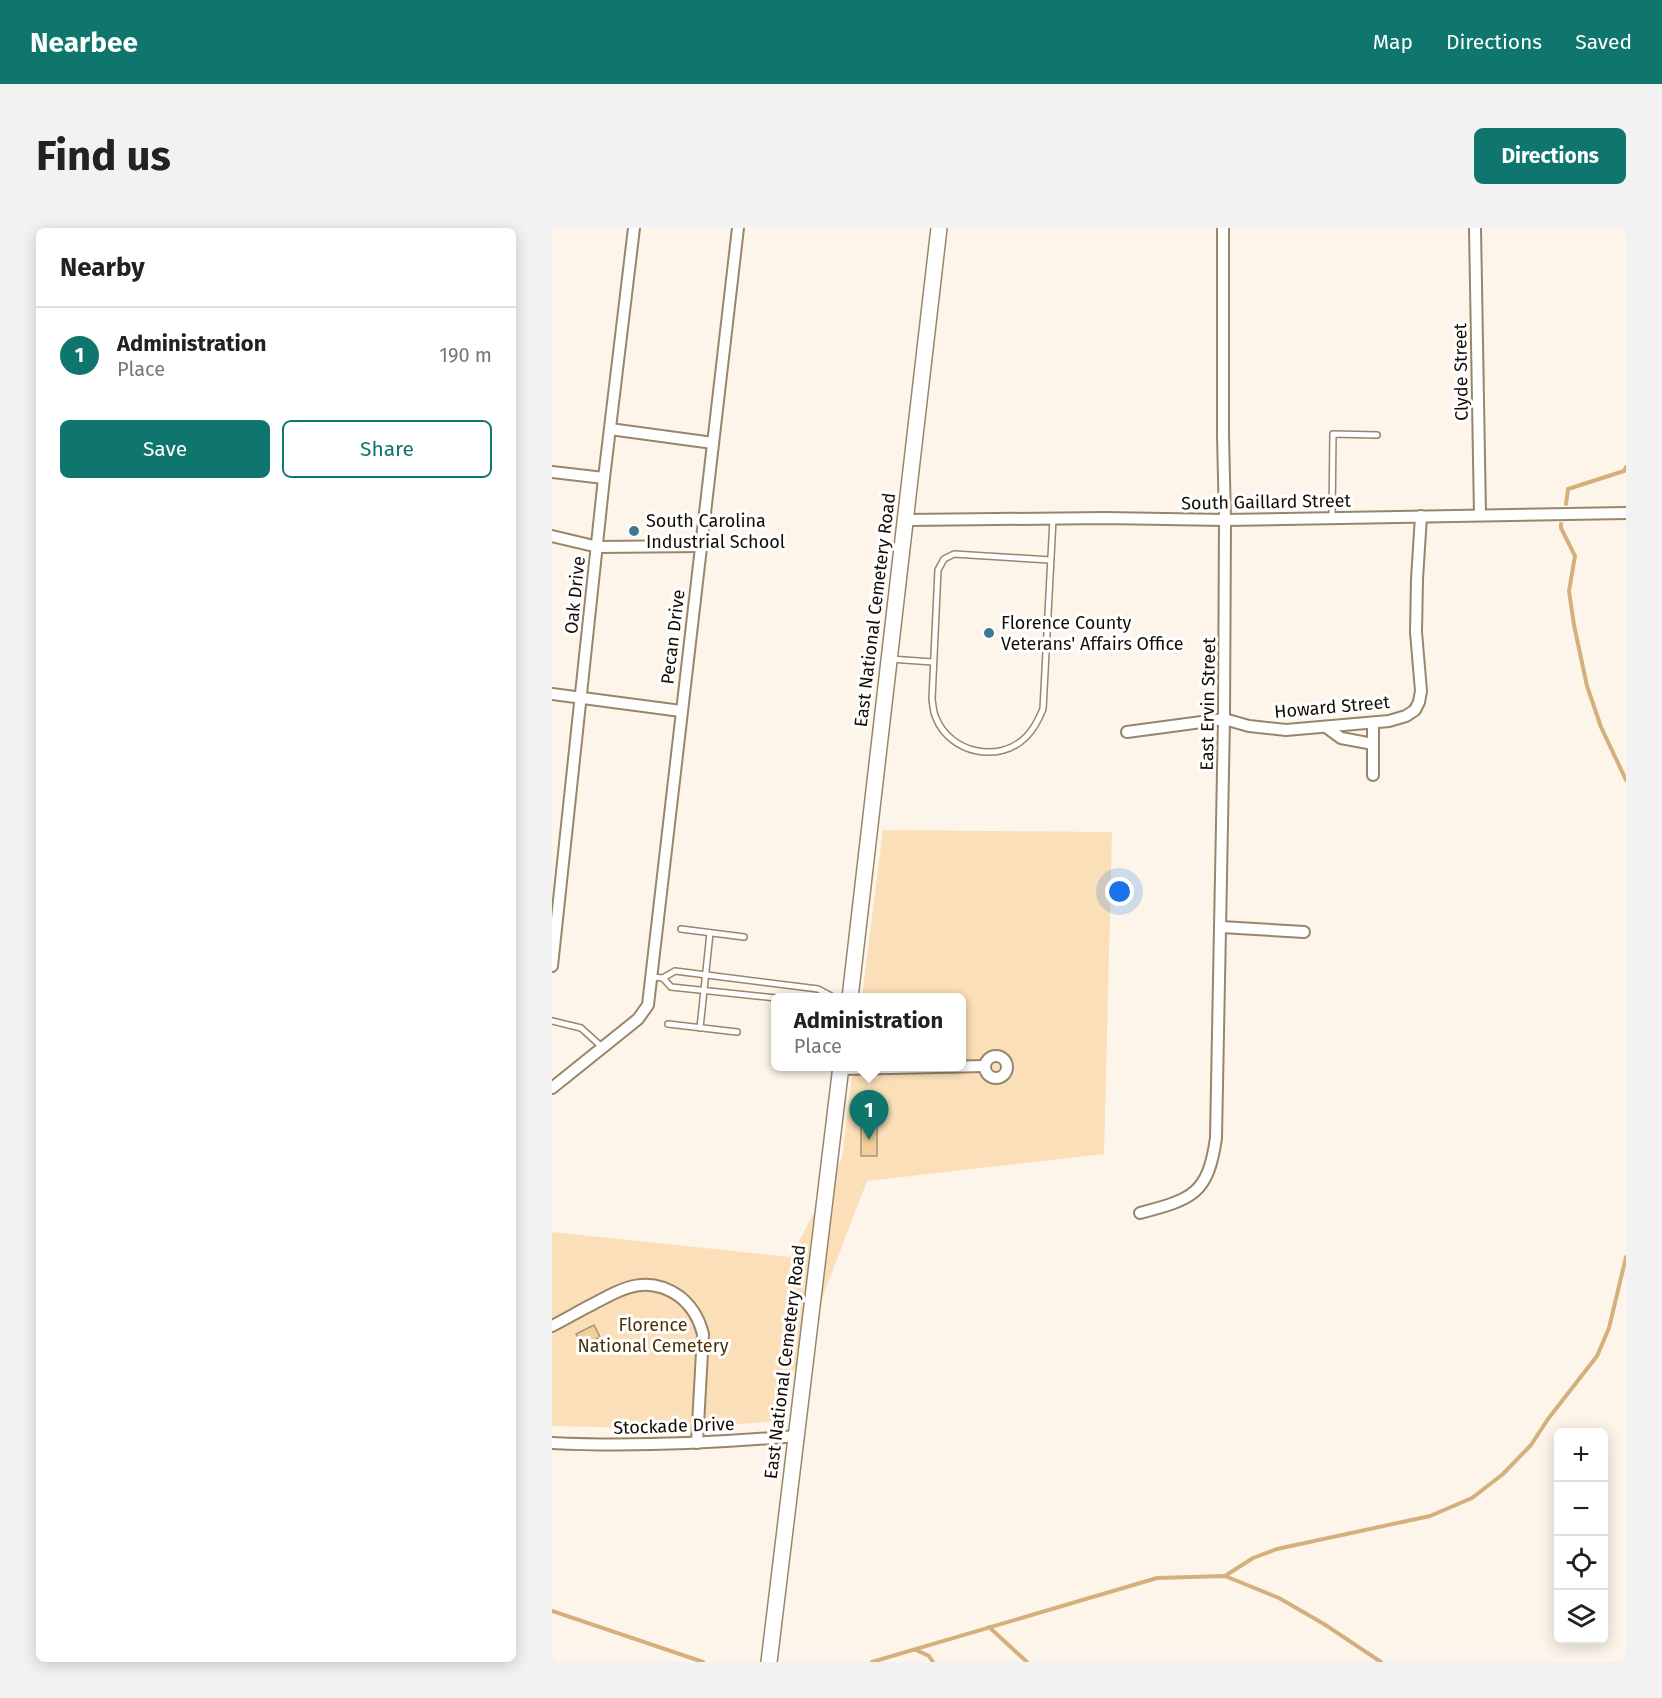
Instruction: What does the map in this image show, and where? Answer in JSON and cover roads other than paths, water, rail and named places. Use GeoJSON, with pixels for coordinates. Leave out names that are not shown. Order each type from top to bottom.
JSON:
{"type":"FeatureCollection","features":[{"type":"Feature","properties":{"kind":"street","name":"Oak Drive"},"geometry":{"type":"LineString","coordinates":[[552,966],[604,478],[634,228]]}},
{"type":"Feature","properties":{"kind":"street","name":"Pecan Drive"},"geometry":{"type":"LineString","coordinates":[[552,1088],[638,1019],[648,1005],[657,978],[681,711],[738,228]]}},
{"type":"Feature","properties":{"kind":"street","name":"East National Cemetery Road"},"geometry":{"type":"LineString","coordinates":[[850,993],[939,228]]}},
{"type":"Feature","properties":{"kind":"street","name":"East Ervin Street"},"geometry":{"type":"LineString","coordinates":[[1140,1213],[1186,1198],[1200,1187],[1209,1173],[1216,1138],[1224,719],[1223,228]]}},
{"type":"Feature","properties":{"kind":"street","name":"Clyde Street"},"geometry":{"type":"LineString","coordinates":[[1475,228],[1480,515]]}},
{"type":"Feature","properties":{"kind":"street"},"geometry":{"type":"LineString","coordinates":[[610,429],[713,443]]}},
{"type":"Feature","properties":{"kind":"street"},"geometry":{"type":"LineString","coordinates":[[552,472],[604,478]]}},
{"type":"Feature","properties":{"kind":"street","name":"South Gaillard Street"},"geometry":{"type":"LineString","coordinates":[[906,520],[1332,518],[1626,513]]}},
{"type":"Feature","properties":{"kind":"street","name":"Howard Street"},"geometry":{"type":"LineString","coordinates":[[1127,732],[1224,719],[1257,727],[1286,730],[1326,727],[1389,721],[1406,716],[1415,710],[1421,691],[1416,632],[1421,516]]}},
{"type":"Feature","properties":{"kind":"street"},"geometry":{"type":"LineString","coordinates":[[552,537],[598,547],[702,546]]}},
{"type":"Feature","properties":{"kind":"street"},"geometry":{"type":"LineString","coordinates":[[552,694],[681,711]]}},
{"type":"Feature","properties":{"kind":"street"},"geometry":{"type":"LineString","coordinates":[[1373,723],[1373,776]]}},
{"type":"Feature","properties":{"kind":"street"},"geometry":{"type":"LineString","coordinates":[[1326,727],[1341,738],[1373,744]]}},
{"type":"Feature","properties":{"kind":"street"},"geometry":{"type":"LineString","coordinates":[[1221,927],[1304,932]]}},
{"type":"Feature","properties":{"kind":"street"},"geometry":{"type":"LineString","coordinates":[[966,1066],[985,1066]]}},
{"type":"Feature","properties":{"kind":"street","name":"East National Cemetery Road"},"geometry":{"type":"LineString","coordinates":[[769,1662],[841,1071]]}},
{"type":"Feature","properties":{"kind":"street"},"geometry":{"type":"LineString","coordinates":[[552,1326],[620,1289],[635,1285],[661,1287],[686,1302],[699,1318],[703,1334],[697,1443]]}},
{"type":"Feature","properties":{"kind":"street","name":"Stockade Drive"},"geometry":{"type":"LineString","coordinates":[[552,1443],[633,1445],[796,1436]]}},
{"type":"Feature","properties":{"kind":"lane"},"geometry":{"type":"LineString","coordinates":[[1332,518],[1333,434],[1377,435]]}},
{"type":"Feature","properties":{"kind":"lane"},"geometry":{"type":"LineString","coordinates":[[1050,560],[954,554],[944,559],[938,570],[932,699],[936,718],[946,734],[972,751],[987,753],[1002,751],[1016,745],[1036,724],[1043,709],[1053,519]]}},
{"type":"Feature","properties":{"kind":"lane"},"geometry":{"type":"LineString","coordinates":[[889,659],[933,662]]}},
{"type":"Feature","properties":{"kind":"lane"},"geometry":{"type":"LineString","coordinates":[[681,930],[744,937]]}},
{"type":"Feature","properties":{"kind":"lane"},"geometry":{"type":"LineString","coordinates":[[700,1028],[710,933]]}},
{"type":"Feature","properties":{"kind":"lane"},"geometry":{"type":"LineString","coordinates":[[657,978],[675,971],[818,989],[825,993]]}},
{"type":"Feature","properties":{"kind":"lane"},"geometry":{"type":"LineString","coordinates":[[657,978],[671,987],[771,997]]}},
{"type":"Feature","properties":{"kind":"lane"},"geometry":{"type":"LineString","coordinates":[[552,1021],[581,1028],[603,1048]]}},
{"type":"Feature","properties":{"kind":"lane"},"geometry":{"type":"LineString","coordinates":[[668,1024],[737,1032]]}},
{"type":"Feature","properties":{"kind":"waterway"},"geometry":{"type":"LineString","coordinates":[[1566,504],[1568,489],[1624,471],[1626,467]]}},
{"type":"Feature","properties":{"kind":"waterway"},"geometry":{"type":"LineString","coordinates":[[1561,524],[1575,556],[1569,591],[1587,686],[1601,727],[1626,780]]}},
{"type":"Feature","properties":{"kind":"waterway"},"geometry":{"type":"LineString","coordinates":[[1225,1576],[1253,1558],[1277,1549],[1430,1516],[1472,1498],[1503,1474],[1531,1445],[1548,1419],[1597,1356],[1609,1328],[1626,1257]]}},
{"type":"Feature","properties":{"kind":"waterway"},"geometry":{"type":"LineString","coordinates":[[872,1662],[1157,1578],[1225,1576],[1279,1598],[1324,1624],[1381,1662]]}},
{"type":"Feature","properties":{"kind":"waterway"},"geometry":{"type":"LineString","coordinates":[[552,1611],[703,1662]]}},
{"type":"Feature","properties":{"kind":"waterway"},"geometry":{"type":"LineString","coordinates":[[989,1627],[1027,1662]]}},
{"type":"Feature","properties":{"kind":"waterway"},"geometry":{"type":"LineString","coordinates":[[916,1650],[929,1656],[933,1662]]}},
{"type":"Feature","properties":{"kind":"place","name":"South Carolina Industrial School"},"geometry":{"type":"Point","coordinates":[634,531]}},
{"type":"Feature","properties":{"kind":"place","name":"Florence County Veterans' Affairs Office"},"geometry":{"type":"Point","coordinates":[989,633]}},
{"type":"Feature","properties":{"kind":"place","name":"Administration"},"geometry":{"type":"Point","coordinates":[869,1140]}},
{"type":"Feature","properties":{"kind":"park label","name":"Florence National Cemetery"},"geometry":{"type":"Point","coordinates":[653,1335]}}]}
